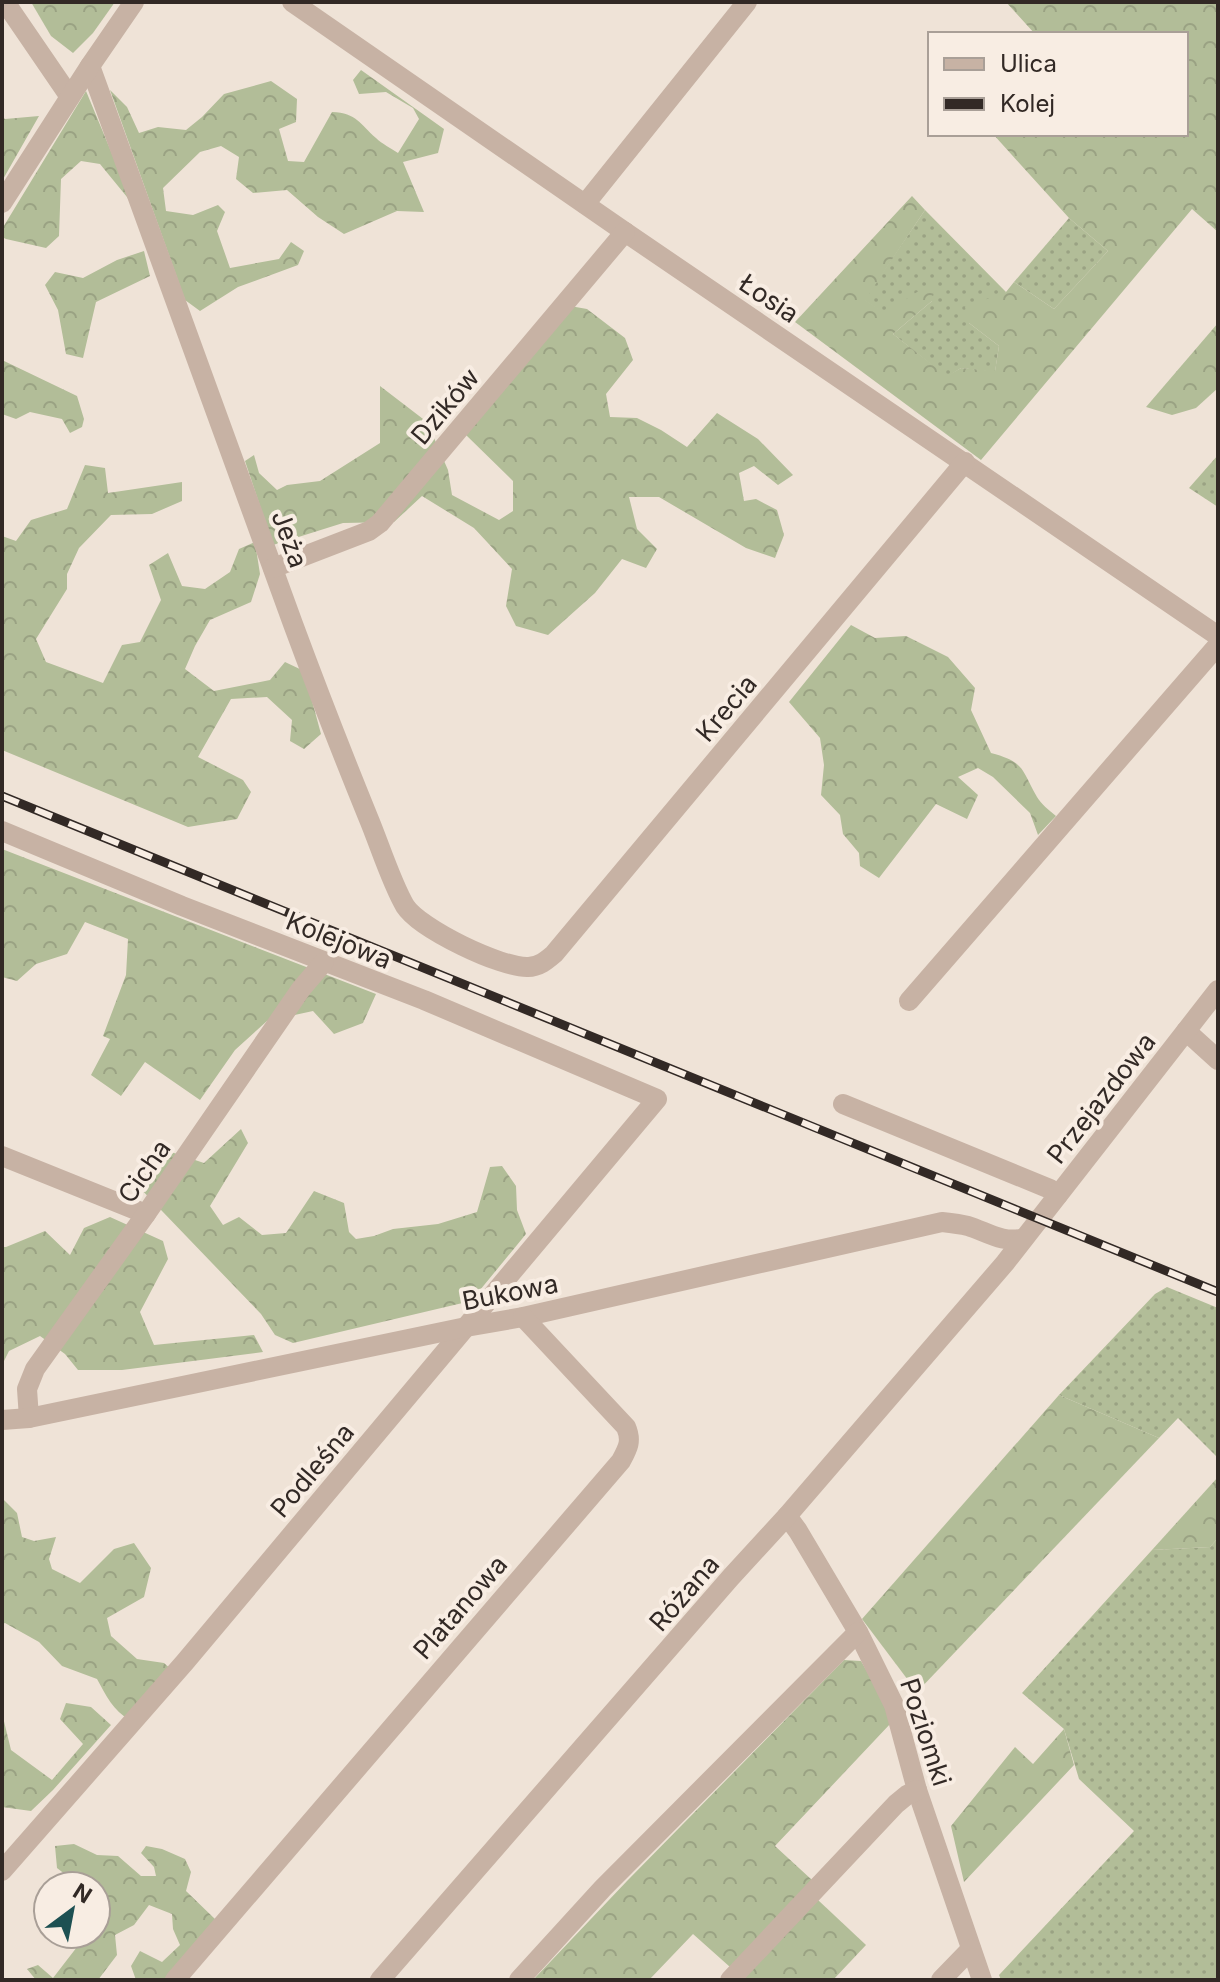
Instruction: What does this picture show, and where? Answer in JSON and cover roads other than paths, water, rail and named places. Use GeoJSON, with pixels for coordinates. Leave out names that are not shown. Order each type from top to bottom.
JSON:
{"type":"FeatureCollection","features":[{"type":"Feature","properties":{"kind":"street"},"geometry":{"type":"LineString","coordinates":[[5,2],[70,97]]}},
{"type":"Feature","properties":{"kind":"street"},"geometry":{"type":"LineString","coordinates":[[2,203],[134,2]]}},
{"type":"Feature","properties":{"kind":"street","name":"Łosia"},"geometry":{"type":"LineString","coordinates":[[292,2],[1218,636]]}},
{"type":"Feature","properties":{"kind":"street"},"geometry":{"type":"LineString","coordinates":[[585,204],[747,2]]}},
{"type":"Feature","properties":{"kind":"street","name":"Jeża"},"geometry":{"type":"LineString","coordinates":[[90,66],[319,695],[406,908],[423,924],[449,939],[516,966]]}},
{"type":"Feature","properties":{"kind":"street","name":"Dzików"},"geometry":{"type":"LineString","coordinates":[[273,568],[369,531],[380,523],[625,232]]}},
{"type":"Feature","properties":{"kind":"street","name":"Krecia"},"geometry":{"type":"LineString","coordinates":[[516,966],[536,966],[554,954],[965,462]]}},
{"type":"Feature","properties":{"kind":"street"},"geometry":{"type":"LineString","coordinates":[[909,1001],[1218,645]]}},
{"type":"Feature","properties":{"kind":"street","name":"Kolejowa"},"geometry":{"type":"LineString","coordinates":[[2,831],[182,906],[458,1014],[657,1099]]}},
{"type":"Feature","properties":{"kind":"street","name":"Cicha"},"geometry":{"type":"LineString","coordinates":[[29,1418],[27,1389],[35,1369],[301,989],[324,962]]}},
{"type":"Feature","properties":{"kind":"street","name":"Przejazdowa"},"geometry":{"type":"LineString","coordinates":[[1024,1238],[1218,990]]}},
{"type":"Feature","properties":{"kind":"street"},"geometry":{"type":"LineString","coordinates":[[1186,1031],[1218,1060]]}},
{"type":"Feature","properties":{"kind":"street","name":"Podleśna"},"geometry":{"type":"LineString","coordinates":[[2,1871],[185,1662],[657,1099]]}},
{"type":"Feature","properties":{"kind":"street"},"geometry":{"type":"LineString","coordinates":[[843,1104],[1050,1189],[1058,1195]]}},
{"type":"Feature","properties":{"kind":"street"},"geometry":{"type":"LineString","coordinates":[[2,1156],[146,1214]]}},
{"type":"Feature","properties":{"kind":"street","name":"Bukowa"},"geometry":{"type":"LineString","coordinates":[[2,1420],[29,1418],[523,1317],[942,1222],[966,1226],[999,1238],[1024,1238]]}},
{"type":"Feature","properties":{"kind":"street","name":"Różana"},"geometry":{"type":"LineString","coordinates":[[380,1980],[787,1516],[1024,1238]]}},
{"type":"Feature","properties":{"kind":"street","name":"Platanowa"},"geometry":{"type":"LineString","coordinates":[[175,1980],[621,1461],[630,1445],[626,1427],[523,1317]]}},
{"type":"Feature","properties":{"kind":"street","name":"Poziomki"},"geometry":{"type":"LineString","coordinates":[[787,1516],[858,1632],[894,1705],[917,1790],[982,1980]]}},
{"type":"Feature","properties":{"kind":"street"},"geometry":{"type":"LineString","coordinates":[[519,1980],[603,1888],[858,1632]]}},
{"type":"Feature","properties":{"kind":"street"},"geometry":{"type":"LineString","coordinates":[[730,1980],[896,1804],[917,1790]]}},
{"type":"Feature","properties":{"kind":"street"},"geometry":{"type":"LineString","coordinates":[[941,1980],[971,1949]]}},
{"type":"Feature","properties":{"kind":"railway"},"geometry":{"type":"LineString","coordinates":[[2,796],[1218,1292]]}}]}
